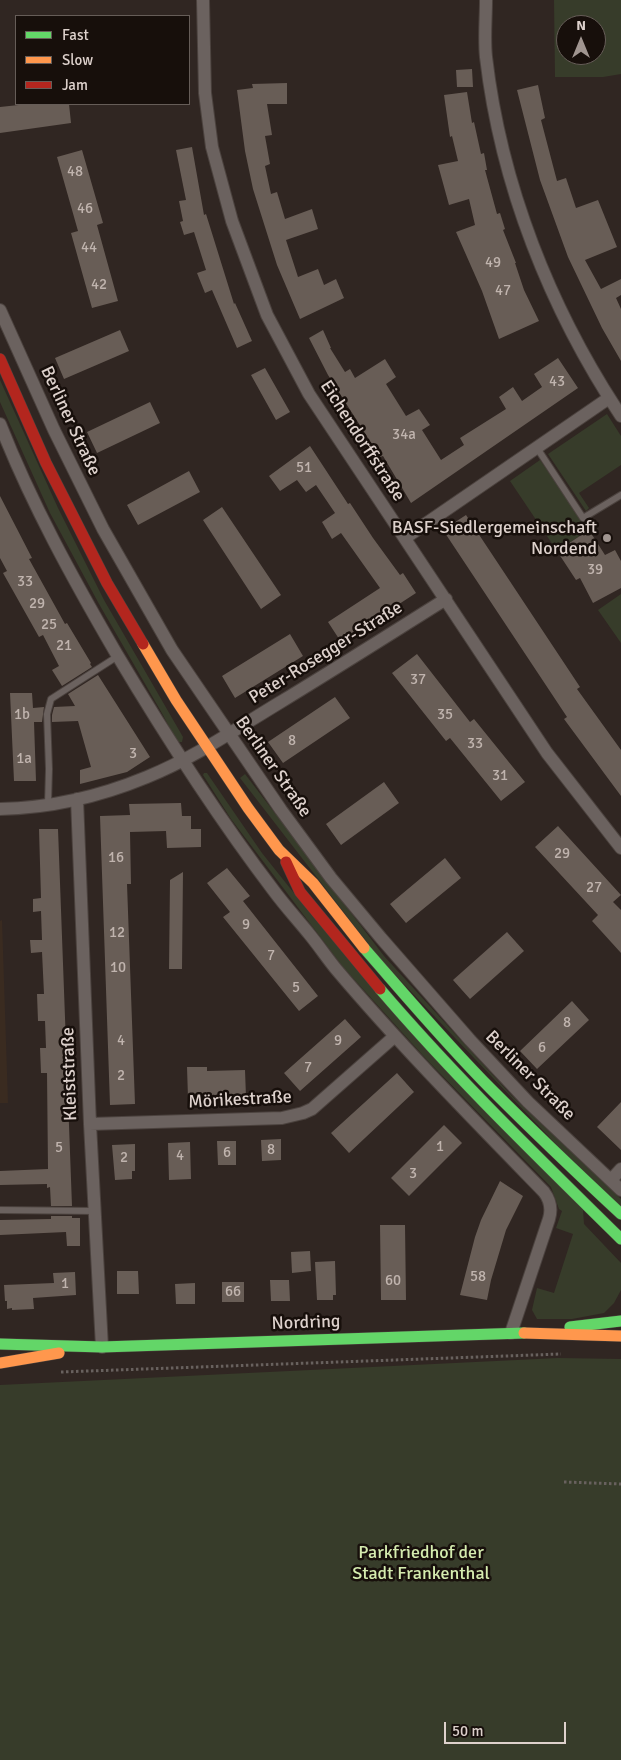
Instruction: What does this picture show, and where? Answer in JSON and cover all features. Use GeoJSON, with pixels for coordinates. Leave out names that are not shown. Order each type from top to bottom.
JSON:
{"type":"FeatureCollection","features":[{"type":"Feature","properties":{"kind":"main road","name":"Berliner Straße"},"geometry":{"type":"LineString","coordinates":[[0,359],[46,463],[107,584],[176,700],[248,808],[279,850],[313,883],[348,929],[432,1026],[491,1089],[621,1214]]}},
{"type":"Feature","properties":{"kind":"main road","name":"Berliner Straße"},"geometry":{"type":"LineString","coordinates":[[279,850],[300,892],[378,988],[420,1036],[480,1100],[621,1239]]}},
{"type":"Feature","properties":{"kind":"main road"},"geometry":{"type":"LineString","coordinates":[[606,1322],[616,1316],[621,1310]]}},
{"type":"Feature","properties":{"kind":"main road","name":"Nordring"},"geometry":{"type":"LineString","coordinates":[[539,1333],[621,1321]]}},
{"type":"Feature","properties":{"kind":"main road","name":"Nordring"},"geometry":{"type":"LineString","coordinates":[[0,1344],[102,1347],[511,1333],[597,1337],[621,1336]]}},
{"type":"Feature","properties":{"kind":"main road","name":"Nordring"},"geometry":{"type":"LineString","coordinates":[[0,1363],[102,1347]]}},
{"type":"Feature","properties":{"kind":"street","name":"Eichendorffstraße"},"geometry":{"type":"LineString","coordinates":[[203,0],[205,93],[212,147],[232,221],[267,315],[309,394],[547,753],[621,848]]}},
{"type":"Feature","properties":{"kind":"street"},"geometry":{"type":"LineString","coordinates":[[486,0],[486,56],[499,134],[525,228],[565,320],[621,416]]}},
{"type":"Feature","properties":{"kind":"street","name":"Berliner Straße"},"geometry":{"type":"LineString","coordinates":[[0,310],[54,430],[103,529],[172,650],[228,734],[332,878],[381,938],[470,1040],[528,1102],[611,1180]]}},
{"type":"Feature","properties":{"kind":"street"},"geometry":{"type":"LineString","coordinates":[[405,538],[609,398]]}},
{"type":"Feature","properties":{"kind":"street"},"geometry":{"type":"LineString","coordinates":[[0,424],[50,532],[84,598],[183,760],[244,852],[334,967],[474,1121],[549,1198],[549,1219],[511,1333]]}},
{"type":"Feature","properties":{"kind":"street","name":"Peter-Rosegger-Straße"},"geometry":{"type":"LineString","coordinates":[[0,809],[77,799],[118,788],[148,777],[183,760],[228,734],[446,599]]}},
{"type":"Feature","properties":{"kind":"street","name":"Kleiststraße"},"geometry":{"type":"LineString","coordinates":[[77,799],[90,1124],[102,1347]]}},
{"type":"Feature","properties":{"kind":"street","name":"Mörikestraße"},"geometry":{"type":"LineString","coordinates":[[90,1124],[282,1118],[298,1115],[320,1103],[395,1036]]}},
{"type":"Feature","properties":{"kind":"street"},"geometry":{"type":"LineString","coordinates":[[621,1169],[611,1180],[621,1190]]}},
{"type":"Feature","properties":{"kind":"lane"},"geometry":{"type":"LineString","coordinates":[[537,448],[583,518],[621,495]]}},
{"type":"Feature","properties":{"kind":"lane"},"geometry":{"type":"LineString","coordinates":[[48,804],[47,714],[51,699],[118,656]]}},
{"type":"Feature","properties":{"kind":"lane"},"geometry":{"type":"LineString","coordinates":[[0,1210],[95,1212]]}},
{"type":"Feature","properties":{"kind":"path"},"geometry":{"type":"LineString","coordinates":[[59,1372],[516,1355]]}},
{"type":"Feature","properties":{"kind":"path"},"geometry":{"type":"LineString","coordinates":[[564,1482],[621,1484]]}},
{"type":"Feature","properties":{"kind":"shaded area"},"geometry":{"type":"Polygon","coordinates":[[[2,920],[8,1103],[0,1103],[0,921],[2,920]]]}},
{"type":"Feature","properties":{"kind":"green space"},"geometry":{"type":"Polygon","coordinates":[[[554,0],[621,0],[621,74],[603,77],[555,77],[554,0]]]}},
{"type":"Feature","properties":{"kind":"green space"},"geometry":{"type":"Polygon","coordinates":[[[0,380],[58,508],[104,600],[183,737],[182,742],[177,742],[50,513],[0,402],[0,380]]]}},
{"type":"Feature","properties":{"kind":"green space"},"geometry":{"type":"Polygon","coordinates":[[[607,414],[621,436],[621,465],[579,493],[589,508],[586,511],[548,454],[607,414]]]}},
{"type":"Feature","properties":{"kind":"green space"},"geometry":{"type":"Polygon","coordinates":[[[540,460],[589,530],[557,551],[510,481],[540,460]]]}},
{"type":"Feature","properties":{"kind":"green space"},"geometry":{"type":"Polygon","coordinates":[[[621,594],[621,643],[598,610],[621,594]]]}},
{"type":"Feature","properties":{"kind":"green space"},"geometry":{"type":"Polygon","coordinates":[[[207,773],[262,853],[313,917],[583,1210],[584,1224],[621,1263],[621,1290],[614,1303],[604,1313],[572,1319],[537,1319],[532,1310],[537,1288],[554,1293],[573,1234],[556,1228],[562,1211],[559,1209],[551,1187],[427,1060],[343,967],[231,819],[203,775],[207,773]]]}},
{"type":"Feature","properties":{"kind":"green space"},"geometry":{"type":"Polygon","coordinates":[[[245,774],[384,956],[512,1096],[621,1199],[621,1207],[569,1158],[380,959],[240,778],[245,774]]]}},
{"type":"Feature","properties":{"kind":"green space","name":"Parkfriedhof der Stadt Frankenthal"},"geometry":{"type":"Polygon","coordinates":[[[558,1358],[621,1359],[621,1760],[0,1760],[0,1385],[558,1358]]]}},
{"type":"Feature","properties":{"kind":"building"},"geometry":{"type":"Polygon","coordinates":[[[472,69],[473,87],[457,87],[456,70],[472,69]]]}},
{"type":"Feature","properties":{"kind":"building"},"geometry":{"type":"Polygon","coordinates":[[[287,83],[287,104],[267,104],[272,135],[265,136],[270,164],[265,166],[271,194],[277,192],[285,219],[312,209],[318,229],[286,240],[298,277],[318,269],[324,285],[336,279],[344,298],[300,319],[277,265],[253,189],[245,151],[237,90],[253,88],[252,84],[287,83]]]}},
{"type":"Feature","properties":{"kind":"building"},"geometry":{"type":"Polygon","coordinates":[[[538,85],[545,118],[541,120],[557,181],[566,178],[576,208],[598,200],[617,247],[585,260],[601,289],[621,279],[621,295],[616,298],[621,309],[621,361],[602,328],[568,257],[540,180],[517,90],[538,85]]]}},
{"type":"Feature","properties":{"kind":"building"},"geometry":{"type":"Polygon","coordinates":[[[467,92],[472,123],[474,122],[481,154],[484,153],[487,170],[485,170],[497,214],[500,213],[505,229],[503,230],[524,290],[539,321],[499,339],[482,291],[456,232],[475,225],[469,199],[449,205],[438,165],[458,161],[452,136],[450,137],[444,95],[467,92]]]}},
{"type":"Feature","properties":{"kind":"building"},"geometry":{"type":"Polygon","coordinates":[[[69,105],[71,123],[0,133],[0,107],[69,105]]]}},
{"type":"Feature","properties":{"kind":"building"},"geometry":{"type":"Polygon","coordinates":[[[192,147],[204,215],[206,214],[234,304],[252,341],[237,348],[212,290],[205,293],[197,273],[206,270],[194,232],[184,235],[180,222],[183,221],[179,201],[186,200],[176,150],[192,147]]]}},
{"type":"Feature","properties":{"kind":"building"},"geometry":{"type":"Polygon","coordinates":[[[82,150],[103,223],[97,225],[118,301],[92,308],[71,233],[78,231],[57,157],[82,150]]]}},
{"type":"Feature","properties":{"kind":"building"},"geometry":{"type":"Polygon","coordinates":[[[120,330],[129,351],[64,379],[55,358],[120,330]]]}},
{"type":"Feature","properties":{"kind":"building"},"geometry":{"type":"Polygon","coordinates":[[[323,330],[330,348],[345,372],[350,369],[355,378],[385,359],[396,377],[386,384],[406,416],[419,409],[430,425],[422,430],[441,460],[464,445],[460,438],[506,409],[499,397],[513,387],[522,401],[542,387],[534,374],[558,358],[578,388],[411,503],[383,456],[380,457],[328,375],[309,338],[323,330]]]}},
{"type":"Feature","properties":{"kind":"building"},"geometry":{"type":"Polygon","coordinates":[[[265,368],[290,412],[276,420],[251,375],[265,368]]]}},
{"type":"Feature","properties":{"kind":"building"},"geometry":{"type":"Polygon","coordinates":[[[150,402],[160,423],[97,453],[87,432],[150,402]]]}},
{"type":"Feature","properties":{"kind":"building"},"geometry":{"type":"Polygon","coordinates":[[[310,446],[348,504],[350,503],[400,575],[403,573],[416,593],[341,642],[328,622],[380,588],[341,533],[332,539],[322,522],[335,513],[316,485],[306,492],[297,480],[280,491],[269,476],[310,446]]]}},
{"type":"Feature","properties":{"kind":"building"},"geometry":{"type":"Polygon","coordinates":[[[189,471],[200,492],[138,525],[127,505],[189,471]]]}},
{"type":"Feature","properties":{"kind":"building"},"geometry":{"type":"Polygon","coordinates":[[[0,496],[32,558],[29,559],[65,624],[67,623],[91,663],[92,667],[62,686],[52,670],[59,666],[43,635],[39,637],[3,573],[7,571],[0,558],[0,496]]]}},
{"type":"Feature","properties":{"kind":"building"},"geometry":{"type":"Polygon","coordinates":[[[222,507],[281,595],[261,609],[203,520],[222,507]]]}},
{"type":"Feature","properties":{"kind":"building"},"geometry":{"type":"Polygon","coordinates":[[[466,515],[580,687],[577,689],[621,750],[621,796],[564,719],[567,717],[443,530],[466,515]]]}},
{"type":"Feature","properties":{"kind":"building"},"geometry":{"type":"Polygon","coordinates":[[[589,530],[605,555],[615,550],[621,561],[621,588],[593,603],[580,578],[576,580],[557,551],[589,530]]]}},
{"type":"Feature","properties":{"kind":"building"},"geometry":{"type":"Polygon","coordinates":[[[290,634],[303,656],[235,698],[222,676],[290,634]]]}},
{"type":"Feature","properties":{"kind":"building"},"geometry":{"type":"Polygon","coordinates":[[[417,654],[470,722],[474,719],[525,782],[501,801],[450,738],[446,741],[392,673],[417,654]]]}},
{"type":"Feature","properties":{"kind":"building"},"geometry":{"type":"Polygon","coordinates":[[[98,675],[150,757],[127,772],[80,784],[80,770],[91,767],[78,721],[52,722],[52,715],[54,707],[75,706],[68,694],[98,675]]]}},
{"type":"Feature","properties":{"kind":"building"},"geometry":{"type":"Polygon","coordinates":[[[10,693],[32,693],[33,708],[44,707],[42,722],[34,722],[36,781],[14,781],[10,693]]]}},
{"type":"Feature","properties":{"kind":"building"},"geometry":{"type":"Polygon","coordinates":[[[335,697],[350,718],[283,763],[268,742],[335,697]]]}},
{"type":"Feature","properties":{"kind":"building"},"geometry":{"type":"Polygon","coordinates":[[[384,782],[399,803],[341,845],[326,824],[384,782]]]}},
{"type":"Feature","properties":{"kind":"building"},"geometry":{"type":"Polygon","coordinates":[[[181,803],[182,816],[191,816],[191,829],[201,829],[201,847],[167,848],[166,831],[130,832],[131,884],[127,884],[135,1104],[110,1105],[100,816],[130,815],[129,804],[181,803]]]}},
{"type":"Feature","properties":{"kind":"building"},"geometry":{"type":"Polygon","coordinates":[[[558,826],[621,895],[613,902],[621,910],[621,953],[592,921],[598,915],[535,847],[558,826]]]}},
{"type":"Feature","properties":{"kind":"building"},"geometry":{"type":"Polygon","coordinates":[[[39,829],[58,829],[72,1206],[51,1206],[50,1187],[47,1188],[47,1184],[0,1185],[0,1171],[48,1169],[47,1073],[41,1073],[40,1048],[46,1048],[45,1021],[38,1021],[37,994],[44,994],[42,952],[31,953],[30,940],[42,940],[41,911],[33,912],[33,899],[41,898],[39,829]]]}},
{"type":"Feature","properties":{"kind":"building"},"geometry":{"type":"Polygon","coordinates":[[[445,858],[461,878],[406,923],[390,904],[445,858]]]}},
{"type":"Feature","properties":{"kind":"building"},"geometry":{"type":"Polygon","coordinates":[[[227,868],[250,896],[243,901],[318,996],[299,1011],[223,917],[230,912],[207,883],[227,868]]]}},
{"type":"Feature","properties":{"kind":"building"},"geometry":{"type":"Polygon","coordinates":[[[183,872],[182,969],[169,969],[170,880],[183,872]]]}},
{"type":"Feature","properties":{"kind":"building"},"geometry":{"type":"Polygon","coordinates":[[[507,932],[524,951],[470,999],[453,980],[507,932]]]}},
{"type":"Feature","properties":{"kind":"building"},"geometry":{"type":"Polygon","coordinates":[[[572,1001],[589,1020],[537,1069],[520,1051],[572,1001]]]}},
{"type":"Feature","properties":{"kind":"building"},"geometry":{"type":"Polygon","coordinates":[[[345,1019],[361,1037],[300,1091],[284,1073],[345,1019]]]}},
{"type":"Feature","properties":{"kind":"building"},"geometry":{"type":"Polygon","coordinates":[[[187,1067],[207,1067],[207,1071],[245,1070],[246,1097],[188,1098],[187,1067]]]}},
{"type":"Feature","properties":{"kind":"building"},"geometry":{"type":"Polygon","coordinates":[[[397,1073],[414,1092],[349,1153],[331,1133],[397,1073]]]}},
{"type":"Feature","properties":{"kind":"building"},"geometry":{"type":"Polygon","coordinates":[[[621,1102],[621,1150],[597,1127],[621,1102]]]}},
{"type":"Feature","properties":{"kind":"building"},"geometry":{"type":"Polygon","coordinates":[[[444,1125],[462,1143],[409,1196],[391,1178],[444,1125]]]}},
{"type":"Feature","properties":{"kind":"building"},"geometry":{"type":"Polygon","coordinates":[[[281,1139],[281,1160],[262,1161],[261,1140],[281,1139]]]}},
{"type":"Feature","properties":{"kind":"building"},"geometry":{"type":"Polygon","coordinates":[[[217,1141],[236,1141],[236,1165],[218,1165],[217,1141]]]}},
{"type":"Feature","properties":{"kind":"building"},"geometry":{"type":"Polygon","coordinates":[[[190,1142],[191,1179],[169,1180],[168,1143],[190,1142]]]}},
{"type":"Feature","properties":{"kind":"building"},"geometry":{"type":"Polygon","coordinates":[[[135,1144],[135,1171],[132,1171],[132,1179],[115,1180],[112,1145],[135,1144]]]}},
{"type":"Feature","properties":{"kind":"building"},"geometry":{"type":"Polygon","coordinates":[[[500,1181],[523,1196],[506,1230],[487,1300],[460,1295],[475,1237],[500,1181]]]}},
{"type":"Feature","properties":{"kind":"building"},"geometry":{"type":"Polygon","coordinates":[[[51,1216],[80,1218],[80,1246],[67,1246],[66,1232],[0,1235],[0,1220],[51,1219],[51,1216]]]}},
{"type":"Feature","properties":{"kind":"building"},"geometry":{"type":"Polygon","coordinates":[[[380,1225],[405,1225],[406,1300],[381,1300],[380,1225]]]}},
{"type":"Feature","properties":{"kind":"building"},"geometry":{"type":"Polygon","coordinates":[[[310,1251],[311,1271],[292,1273],[291,1252],[310,1251]]]}},
{"type":"Feature","properties":{"kind":"building"},"geometry":{"type":"Polygon","coordinates":[[[335,1261],[336,1295],[333,1295],[333,1300],[317,1300],[315,1262],[335,1261]]]}},
{"type":"Feature","properties":{"kind":"building"},"geometry":{"type":"Polygon","coordinates":[[[117,1271],[138,1271],[139,1294],[117,1294],[117,1271]]]}},
{"type":"Feature","properties":{"kind":"building"},"geometry":{"type":"Polygon","coordinates":[[[75,1272],[76,1295],[33,1298],[34,1309],[7,1309],[4,1285],[54,1283],[53,1273],[75,1272]]]}},
{"type":"Feature","properties":{"kind":"building"},"geometry":{"type":"Polygon","coordinates":[[[270,1280],[289,1280],[290,1301],[271,1301],[270,1280]]]}},
{"type":"Feature","properties":{"kind":"building"},"geometry":{"type":"Polygon","coordinates":[[[222,1282],[244,1282],[244,1302],[222,1302],[222,1282]]]}},
{"type":"Feature","properties":{"kind":"building"},"geometry":{"type":"Polygon","coordinates":[[[195,1283],[195,1304],[176,1304],[175,1284],[195,1283]]]}},
{"type":"Feature","properties":{"kind":"traffic: fast"},"geometry":{"type":"LineString","coordinates":[[364,948],[475,1073],[621,1214]]}},
{"type":"Feature","properties":{"kind":"traffic: fast"},"geometry":{"type":"LineString","coordinates":[[380,989],[468,1086],[621,1239]]}},
{"type":"Feature","properties":{"kind":"traffic: fast"},"geometry":{"type":"LineString","coordinates":[[570,1327],[621,1321]]}},
{"type":"Feature","properties":{"kind":"traffic: fast"},"geometry":{"type":"LineString","coordinates":[[0,1344],[102,1347],[524,1333]]}},
{"type":"Feature","properties":{"kind":"traffic: slow"},"geometry":{"type":"LineString","coordinates":[[143,644],[176,700],[248,808],[279,850],[313,883],[364,948]]}},
{"type":"Feature","properties":{"kind":"traffic: slow"},"geometry":{"type":"LineString","coordinates":[[524,1333],[621,1336]]}},
{"type":"Feature","properties":{"kind":"traffic: slow"},"geometry":{"type":"LineString","coordinates":[[0,1363],[59,1353]]}},
{"type":"Feature","properties":{"kind":"traffic: jam"},"geometry":{"type":"LineString","coordinates":[[0,359],[46,463],[107,583],[143,644]]}},
{"type":"Feature","properties":{"kind":"traffic: jam"},"geometry":{"type":"LineString","coordinates":[[286,862],[300,892],[380,989]]}},
{"type":"Feature","properties":{"kind":"place","name":"BASF-Siedlergemeinschaft Nordend"},"geometry":{"type":"Point","coordinates":[607,538]}}]}
